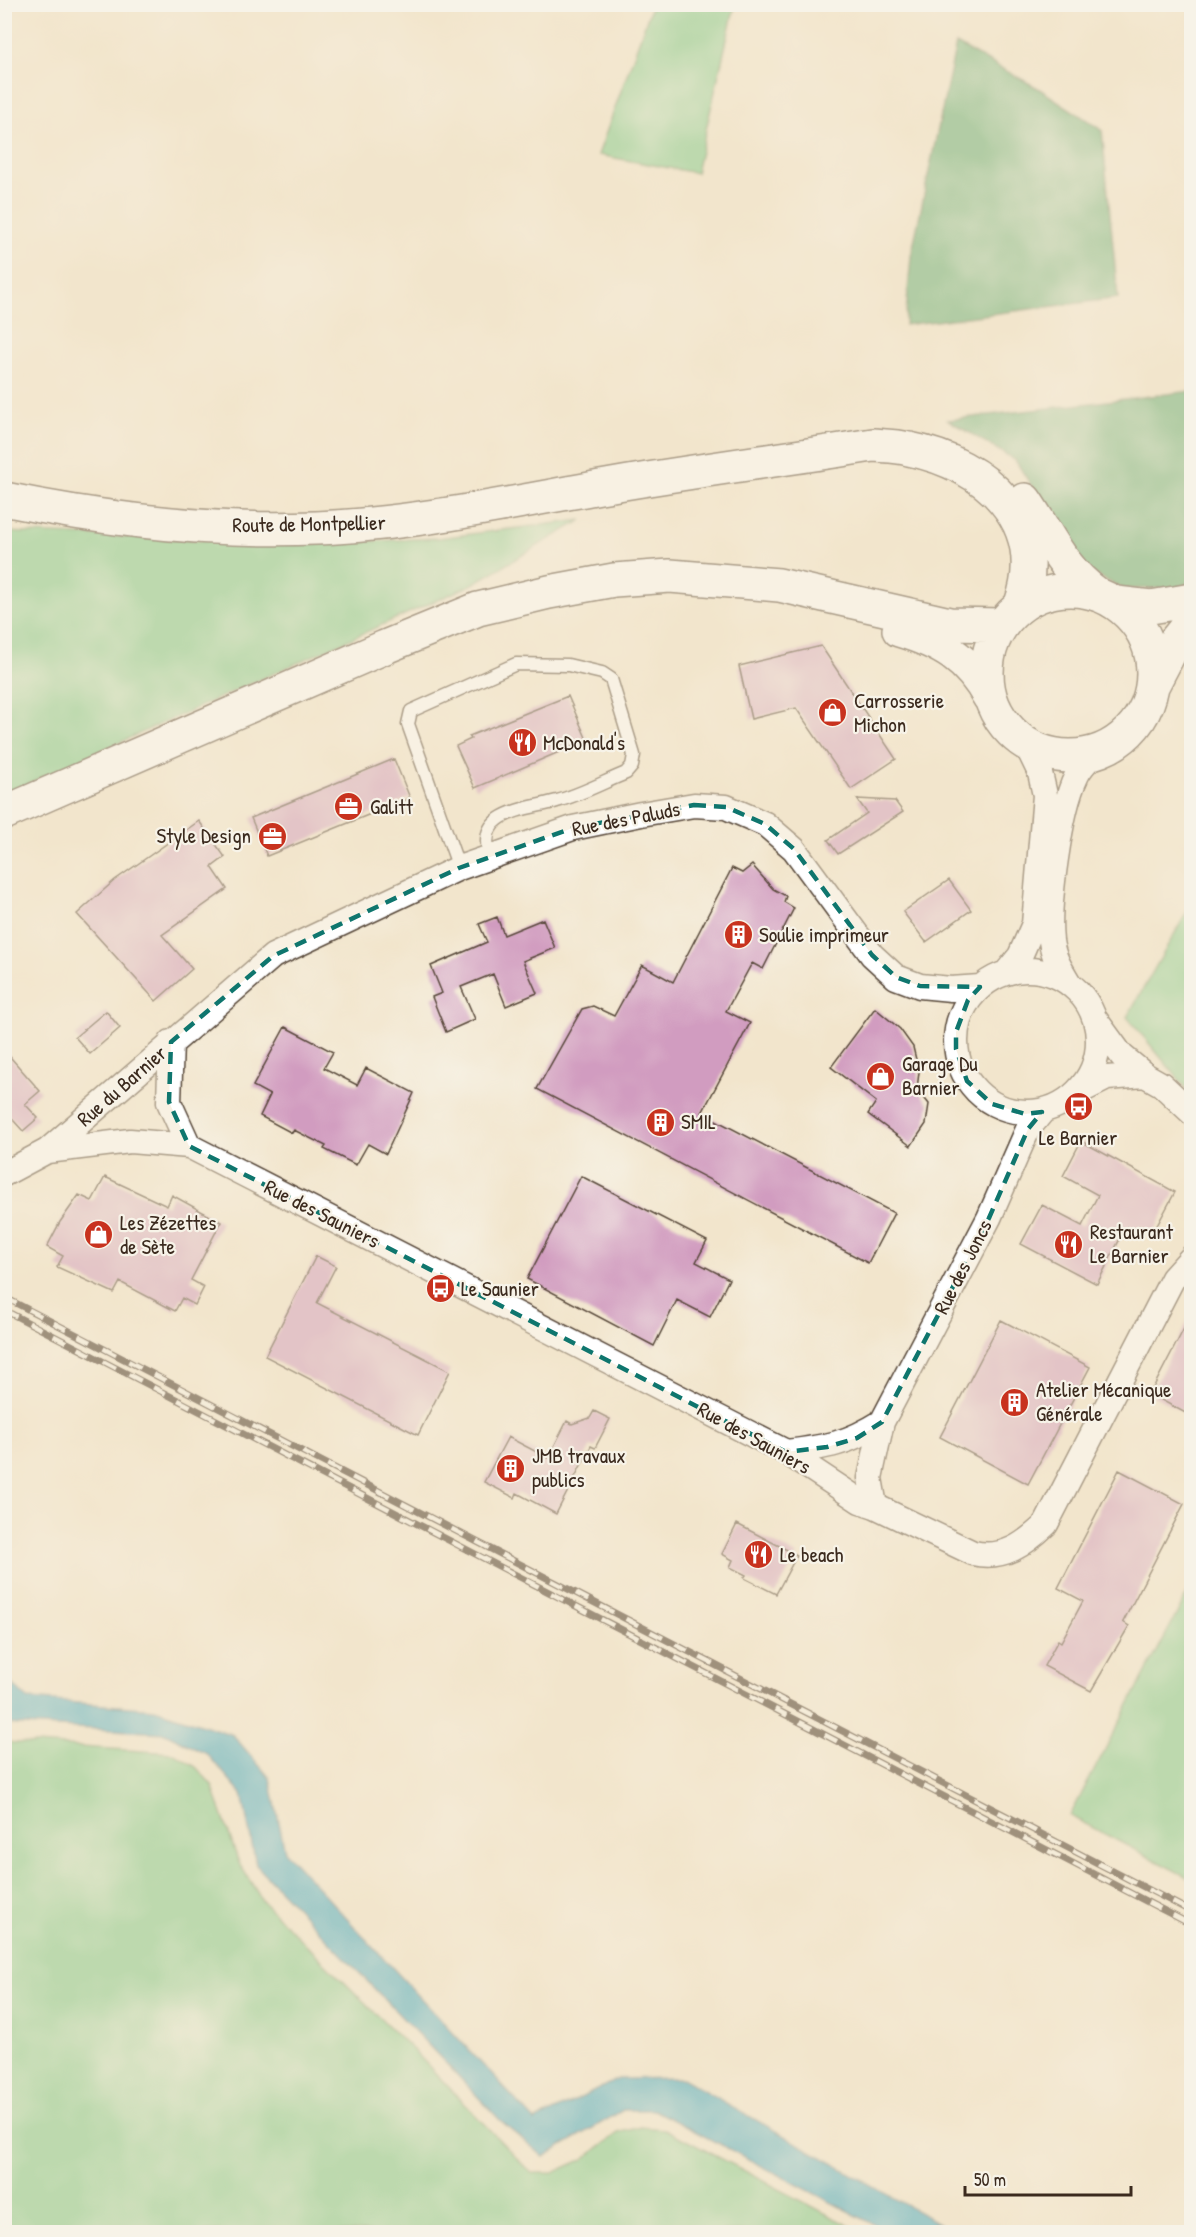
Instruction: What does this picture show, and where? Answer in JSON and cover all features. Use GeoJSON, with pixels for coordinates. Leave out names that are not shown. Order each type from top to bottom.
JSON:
{"type":"FeatureCollection","features":[{"type":"Feature","properties":{"kind":"main road"},"geometry":{"type":"LineString","coordinates":[[613,485],[831,432],[873,426],[912,429],[948,439],[998,469],[1016,487],[1076,579],[1106,598],[1138,625],[1146,639],[1153,670],[1152,686]]}},
{"type":"Feature","properties":{"kind":"main road"},"geometry":{"type":"LineString","coordinates":[[613,485],[873,445],[909,448],[967,470],[989,484],[1011,508],[1023,529],[1029,560],[1029,583],[991,646],[986,668],[990,698]]}},
{"type":"Feature","properties":{"kind":"main road","name":"Route de Montpellier"},"geometry":{"type":"LineString","coordinates":[[4,499],[173,525],[314,528],[390,522],[483,509],[613,485]]}},
{"type":"Feature","properties":{"kind":"main road"},"geometry":{"type":"LineString","coordinates":[[4,813],[385,647],[478,609],[614,580],[670,576],[779,585],[950,624],[1011,615],[1050,591],[1066,589],[1151,607],[1191,600]]}},
{"type":"Feature","properties":{"kind":"main road"},"geometry":{"type":"LineString","coordinates":[[727,581],[923,637],[948,649],[977,675],[1004,724],[1026,744],[1060,756],[1096,752],[1119,740],[1137,722],[1152,686],[1176,640],[1191,620]]}},
{"type":"Feature","properties":{"kind":"street"},"geometry":{"type":"LineString","coordinates":[[1026,744],[1040,773],[1045,795],[1034,924],[1020,956],[1006,973],[980,987],[968,1000],[956,1032],[958,1058],[967,1081],[978,1094],[992,1104],[1017,1112],[1042,1112],[1061,1105],[1077,1093],[1107,1078],[1145,1075]]}},
{"type":"Feature","properties":{"kind":"street"},"geometry":{"type":"LineString","coordinates":[[1069,984],[1057,965],[1051,942],[1051,909],[1065,807],[1080,770],[1096,752]]}},
{"type":"Feature","properties":{"kind":"street","name":"Rue des Paluds"},"geometry":{"type":"LineString","coordinates":[[232,988],[273,956],[396,895],[459,868],[573,828],[694,805],[726,807],[765,824],[794,849],[872,956],[896,976],[920,986],[951,989],[980,987]]}},
{"type":"Feature","properties":{"kind":"street"},"geometry":{"type":"LineString","coordinates":[[1006,973],[1039,970],[1055,975],[1069,984],[1080,993],[1095,1019],[1122,1056],[1145,1075],[1161,1084],[1191,1113]]}},
{"type":"Feature","properties":{"kind":"street","name":"Rue du Barnier"},"geometry":{"type":"LineString","coordinates":[[4,1174],[47,1151],[232,988]]}},
{"type":"Feature","properties":{"kind":"street"},"geometry":{"type":"LineString","coordinates":[[1077,1093],[1094,1066],[1098,1051],[1095,1019]]}},
{"type":"Feature","properties":{"kind":"street"},"geometry":{"type":"LineString","coordinates":[[171,1042],[169,1102],[189,1146]]}},
{"type":"Feature","properties":{"kind":"street","name":"Rue des Joncs"},"geometry":{"type":"LineString","coordinates":[[875,1506],[870,1478],[882,1422],[989,1218],[1028,1129],[1042,1112]]}},
{"type":"Feature","properties":{"kind":"street","name":"Rue des Sauniers"},"geometry":{"type":"LineString","coordinates":[[47,1151],[130,1141],[189,1146],[786,1452],[860,1501],[973,1553],[983,1555],[998,1555],[1013,1550],[1029,1540],[1046,1524],[1173,1278],[1191,1257]]}},
{"type":"Feature","properties":{"kind":"street","name":"Rue des Joncs"},"geometry":{"type":"LineString","coordinates":[[786,1452],[827,1447],[857,1438],[882,1422]]}},
{"type":"Feature","properties":{"kind":"lane"},"geometry":{"type":"LineString","coordinates":[[459,868],[408,724],[411,711],[516,664],[568,664],[602,673],[611,679],[634,755],[632,766],[626,773],[556,801],[530,805],[500,817],[488,833],[487,846],[490,857]]}},
{"type":"Feature","properties":{"kind":"highlighted area"},"geometry":{"type":"Polygon","coordinates":[[[694,805],[726,807],[765,824],[794,849],[872,955],[896,977],[920,986],[980,987],[968,1000],[956,1032],[956,1049],[967,1081],[992,1104],[1025,1114],[1042,1112],[1028,1129],[989,1218],[882,1422],[857,1438],[827,1447],[786,1452],[189,1146],[169,1102],[171,1042],[273,956],[459,868],[573,828],[694,805]]]}},
{"type":"Feature","properties":{"kind":"green space"},"geometry":{"type":"Polygon","coordinates":[[[652,5],[735,5],[696,173],[598,155],[652,5]]]}},
{"type":"Feature","properties":{"kind":"green space"},"geometry":{"type":"Polygon","coordinates":[[[956,44],[1038,88],[1102,130],[1118,298],[905,325],[911,256],[956,44]]]}},
{"type":"Feature","properties":{"kind":"green space"},"geometry":{"type":"Polygon","coordinates":[[[1191,391],[1191,581],[1179,588],[1124,589],[1085,570],[1015,460],[948,420],[1191,391]]]}},
{"type":"Feature","properties":{"kind":"green space"},"geometry":{"type":"Polygon","coordinates":[[[582,520],[471,585],[5,794],[5,532],[303,544],[438,538],[582,520]]]}},
{"type":"Feature","properties":{"kind":"green space"},"geometry":{"type":"Polygon","coordinates":[[[1191,905],[1192,1094],[1127,1017],[1191,905]]]}},
{"type":"Feature","properties":{"kind":"green space"},"geometry":{"type":"Polygon","coordinates":[[[1191,1587],[1191,1879],[1070,1816],[1191,1587]]]}},
{"type":"Feature","properties":{"kind":"green space"},"geometry":{"type":"Polygon","coordinates":[[[4,1742],[173,1753],[196,1767],[212,1785],[239,1863],[263,1902],[417,2054],[531,2173],[553,2173],[584,2159],[618,2133],[641,2127],[665,2129],[861,2232],[5,2232],[4,1742]]]}},
{"type":"Feature","properties":{"kind":"water"},"geometry":{"type":"Polygon","coordinates":[[[4,1677],[28,1699],[155,1709],[233,1735],[270,1778],[285,1852],[535,2121],[618,2079],[682,2078],[954,2232],[888,2232],[654,2110],[623,2110],[544,2157],[500,2120],[256,1865],[242,1794],[207,1754],[165,1733],[5,1724],[4,1677]]]}},
{"type":"Feature","properties":{"kind":"building","name":"Carrosserie Michon"},"geometry":{"type":"Polygon","coordinates":[[[821,646],[896,759],[851,789],[796,708],[751,719],[739,666],[821,646]]]}},
{"type":"Feature","properties":{"kind":"building","name":"McDonald's"},"geometry":{"type":"Polygon","coordinates":[[[568,696],[587,740],[475,788],[456,746],[471,739],[469,736],[568,696]]]}},
{"type":"Feature","properties":{"kind":"building"},"geometry":{"type":"Polygon","coordinates":[[[394,759],[410,798],[267,856],[251,818],[394,759]]]}},
{"type":"Feature","properties":{"kind":"building"},"geometry":{"type":"Polygon","coordinates":[[[857,799],[895,801],[903,812],[838,854],[828,840],[867,813],[857,799]]]}},
{"type":"Feature","properties":{"kind":"building"},"geometry":{"type":"Polygon","coordinates":[[[199,821],[225,857],[212,867],[227,889],[162,935],[192,969],[156,1001],[77,914],[115,880],[199,821]]]}},
{"type":"Feature","properties":{"kind":"building","name":"SMIL"},"geometry":{"type":"Polygon","coordinates":[[[752,865],[773,889],[786,896],[784,902],[794,908],[763,969],[752,963],[726,1011],[750,1023],[702,1113],[894,1213],[868,1263],[537,1089],[582,1009],[593,1006],[614,1016],[642,965],[673,982],[732,868],[742,873],[752,865]]]}},
{"type":"Feature","properties":{"kind":"building"},"geometry":{"type":"Polygon","coordinates":[[[949,880],[971,910],[926,942],[903,912],[949,880]]]}},
{"type":"Feature","properties":{"kind":"building"},"geometry":{"type":"Polygon","coordinates":[[[497,917],[504,935],[543,919],[555,948],[523,961],[537,993],[506,1006],[493,974],[461,987],[475,1019],[446,1032],[432,997],[442,993],[431,966],[487,942],[479,924],[497,917]]]}},
{"type":"Feature","properties":{"kind":"building","name":"Garage Du Barnier"},"geometry":{"type":"Polygon","coordinates":[[[875,1008],[900,1029],[913,1047],[919,1072],[917,1089],[929,1104],[926,1124],[911,1146],[868,1114],[876,1102],[831,1067],[875,1008]]]}},
{"type":"Feature","properties":{"kind":"building"},"geometry":{"type":"Polygon","coordinates":[[[106,1011],[120,1028],[90,1054],[75,1037],[106,1011]]]}},
{"type":"Feature","properties":{"kind":"building"},"geometry":{"type":"Polygon","coordinates":[[[285,1027],[333,1052],[324,1068],[357,1085],[366,1068],[414,1093],[386,1154],[368,1144],[356,1165],[324,1149],[326,1146],[294,1130],[292,1133],[260,1116],[270,1095],[253,1086],[285,1027]]]}},
{"type":"Feature","properties":{"kind":"building"},"geometry":{"type":"Polygon","coordinates":[[[4,1050],[40,1091],[25,1104],[38,1118],[23,1131],[4,1110],[4,1050]]]}},
{"type":"Feature","properties":{"kind":"building"},"geometry":{"type":"Polygon","coordinates":[[[1081,1141],[1175,1192],[1153,1233],[1140,1226],[1137,1232],[1126,1227],[1097,1284],[1021,1244],[1042,1205],[1082,1226],[1098,1195],[1063,1176],[1081,1141]]]}},
{"type":"Feature","properties":{"kind":"building"},"geometry":{"type":"Polygon","coordinates":[[[581,1176],[707,1241],[696,1262],[729,1279],[710,1317],[677,1300],[654,1346],[527,1279],[581,1176]]]}},
{"type":"Feature","properties":{"kind":"building"},"geometry":{"type":"Polygon","coordinates":[[[105,1177],[167,1206],[172,1195],[221,1222],[191,1280],[204,1287],[195,1305],[182,1298],[175,1311],[120,1282],[114,1293],[57,1267],[63,1256],[47,1247],[60,1222],[79,1195],[92,1201],[105,1177]]]}},
{"type":"Feature","properties":{"kind":"building"},"geometry":{"type":"Polygon","coordinates":[[[316,1256],[336,1266],[317,1303],[450,1371],[418,1435],[265,1356],[316,1256]]]}},
{"type":"Feature","properties":{"kind":"building"},"geometry":{"type":"Polygon","coordinates":[[[1191,1315],[1191,1416],[1150,1394],[1191,1315]]]}},
{"type":"Feature","properties":{"kind":"building","name":"Atelier Mécanique Générale"},"geometry":{"type":"Polygon","coordinates":[[[1001,1320],[1090,1367],[1028,1484],[940,1437],[1001,1320]]]}},
{"type":"Feature","properties":{"kind":"building"},"geometry":{"type":"Polygon","coordinates":[[[594,1411],[610,1419],[595,1448],[591,1446],[556,1514],[517,1493],[515,1498],[484,1482],[508,1437],[548,1458],[567,1421],[572,1424],[590,1418],[594,1411]]]}},
{"type":"Feature","properties":{"kind":"building"},"geometry":{"type":"Polygon","coordinates":[[[1119,1470],[1184,1504],[1123,1622],[1129,1626],[1091,1691],[1044,1666],[1058,1640],[1061,1642],[1083,1601],[1058,1588],[1119,1470]]]}},
{"type":"Feature","properties":{"kind":"building","name":"Le beach"},"geometry":{"type":"Polygon","coordinates":[[[737,1524],[797,1555],[776,1594],[744,1578],[746,1575],[730,1567],[733,1560],[722,1554],[737,1524]]]}},
{"type":"Feature","properties":{"kind":"railway"},"geometry":{"type":"LineString","coordinates":[[4,1297],[1192,1912]]}},
{"type":"Feature","properties":{"kind":"railway"},"geometry":{"type":"LineString","coordinates":[[4,1310],[1192,1925]]}},
{"type":"Feature","properties":{"kind":"place","name":"Carrosserie Michon"},"geometry":{"type":"Point","coordinates":[833,713]}},
{"type":"Feature","properties":{"kind":"place","name":"McDonald's"},"geometry":{"type":"Point","coordinates":[522,743]}},
{"type":"Feature","properties":{"kind":"place","name":"Galitt"},"geometry":{"type":"Point","coordinates":[349,807]}},
{"type":"Feature","properties":{"kind":"place","name":"Style Design"},"geometry":{"type":"Point","coordinates":[272,836]}},
{"type":"Feature","properties":{"kind":"place","name":"Soulie imprimeur"},"geometry":{"type":"Point","coordinates":[738,935]}},
{"type":"Feature","properties":{"kind":"place","name":"Garage Du Barnier"},"geometry":{"type":"Point","coordinates":[881,1076]}},
{"type":"Feature","properties":{"kind":"place","name":"Le Barnier"},"geometry":{"type":"Point","coordinates":[1078,1107]}},
{"type":"Feature","properties":{"kind":"place","name":"SMIL"},"geometry":{"type":"Point","coordinates":[660,1122]}},
{"type":"Feature","properties":{"kind":"place","name":"Les Zézettes de Sète"},"geometry":{"type":"Point","coordinates":[99,1235]}},
{"type":"Feature","properties":{"kind":"place","name":"Restaurant Le Barnier"},"geometry":{"type":"Point","coordinates":[1069,1244]}},
{"type":"Feature","properties":{"kind":"place","name":"Le Saunier"},"geometry":{"type":"Point","coordinates":[440,1289]}},
{"type":"Feature","properties":{"kind":"place","name":"Atelier Mécanique Générale"},"geometry":{"type":"Point","coordinates":[1015,1402]}},
{"type":"Feature","properties":{"kind":"place","name":"JMB travaux publics"},"geometry":{"type":"Point","coordinates":[511,1468]}},
{"type":"Feature","properties":{"kind":"place","name":"Le beach"},"geometry":{"type":"Point","coordinates":[759,1555]}}]}
